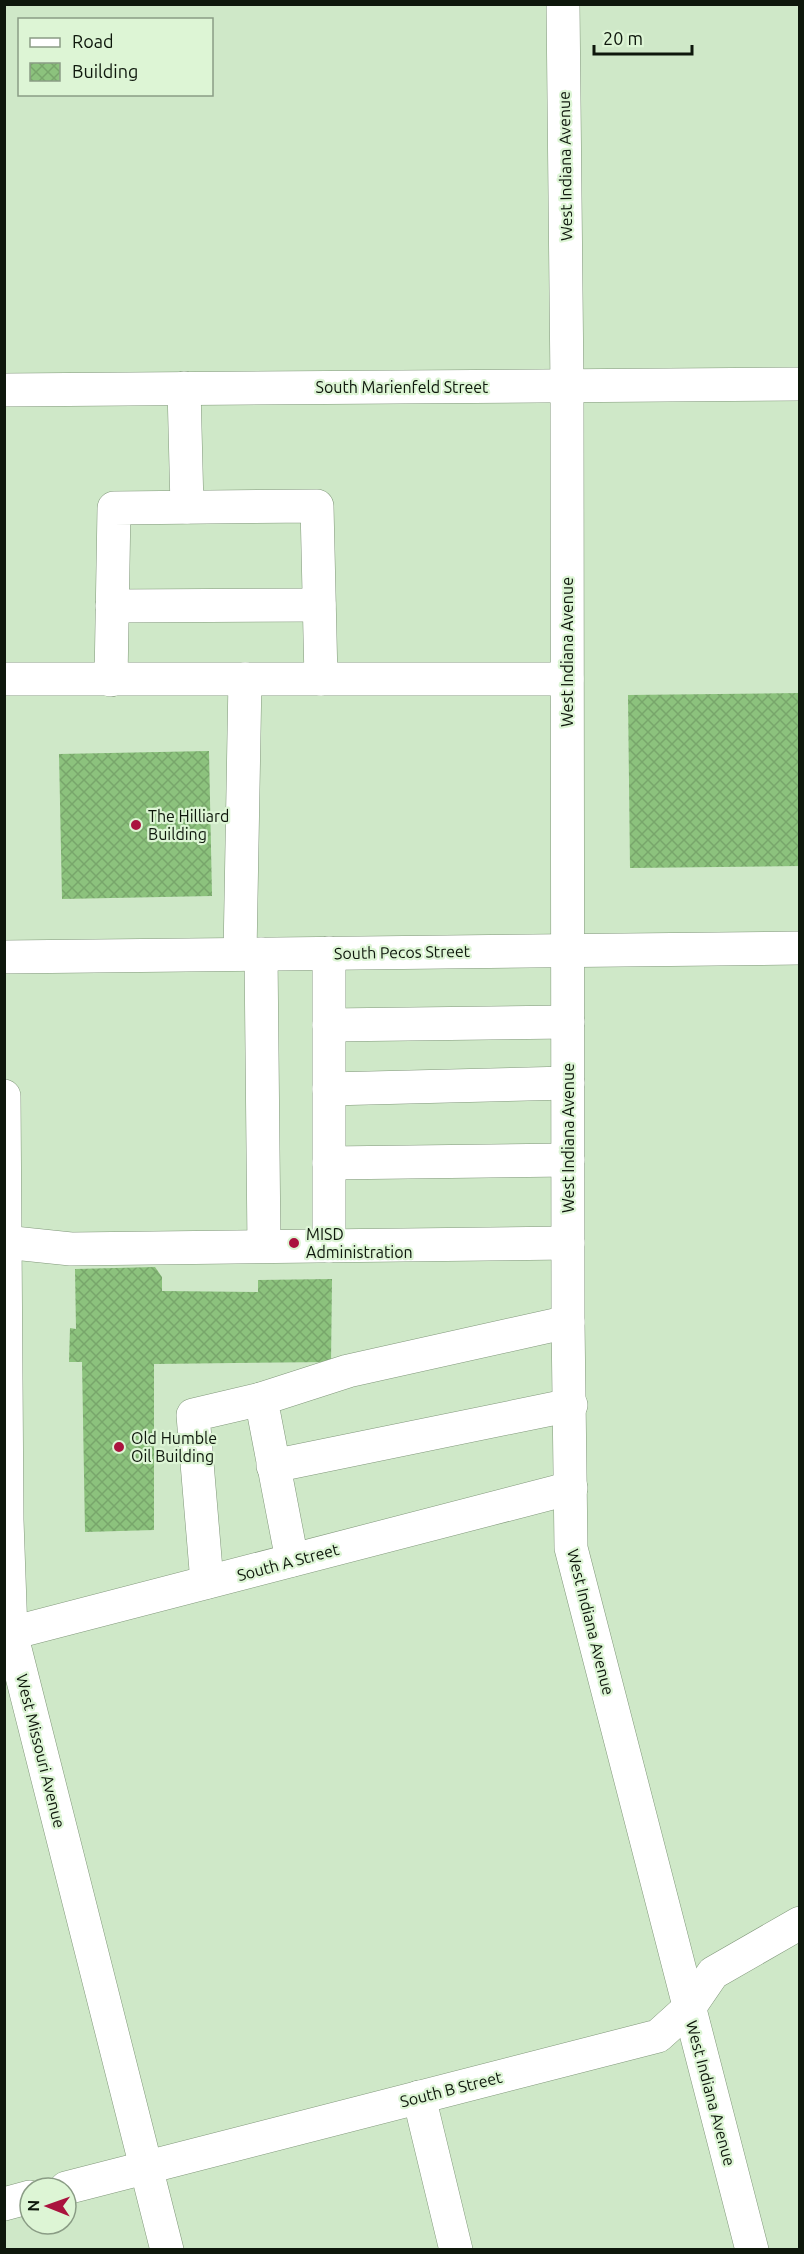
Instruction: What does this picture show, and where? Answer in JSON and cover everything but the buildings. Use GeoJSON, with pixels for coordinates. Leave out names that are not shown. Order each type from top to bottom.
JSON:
{"type":"FeatureCollection","features":[{"type":"Feature","properties":{"kind":"street","name":"West Indiana Avenue"},"geometry":{"type":"LineString","coordinates":[[563,4],[567,386],[568,1322],[571,1405],[571,1548],[748,2235],[761,2250]]}},
{"type":"Feature","properties":{"kind":"street","name":"South Marienfeld Street"},"geometry":{"type":"LineString","coordinates":[[4,390],[800,384]]}},
{"type":"Feature","properties":{"kind":"street"},"geometry":{"type":"LineString","coordinates":[[184,388],[187,507]]}},
{"type":"Feature","properties":{"kind":"street"},"geometry":{"type":"LineString","coordinates":[[111,680],[114,508],[317,506],[321,679]]}},
{"type":"Feature","properties":{"kind":"street"},"geometry":{"type":"LineString","coordinates":[[112,606],[319,605]]}},
{"type":"Feature","properties":{"kind":"street"},"geometry":{"type":"LineString","coordinates":[[4,679],[567,679]]}},
{"type":"Feature","properties":{"kind":"street"},"geometry":{"type":"LineString","coordinates":[[245,679],[251,954],[264,1246]]}},
{"type":"Feature","properties":{"kind":"street","name":"South Pecos Street"},"geometry":{"type":"LineString","coordinates":[[4,957],[800,948]]}},
{"type":"Feature","properties":{"kind":"street"},"geometry":{"type":"LineString","coordinates":[[329,953],[329,1246]]}},
{"type":"Feature","properties":{"kind":"street"},"geometry":{"type":"LineString","coordinates":[[329,1025],[568,1022]]}},
{"type":"Feature","properties":{"kind":"street"},"geometry":{"type":"LineString","coordinates":[[329,1089],[568,1083]]}},
{"type":"Feature","properties":{"kind":"street","name":"West Missouri Avenue"},"geometry":{"type":"LineString","coordinates":[[4,1096],[8,1634],[167,2250]]}},
{"type":"Feature","properties":{"kind":"street"},"geometry":{"type":"LineString","coordinates":[[329,1163],[568,1160]]}},
{"type":"Feature","properties":{"kind":"street"},"geometry":{"type":"LineString","coordinates":[[5,1242],[71,1249],[568,1243]]}},
{"type":"Feature","properties":{"kind":"street"},"geometry":{"type":"LineString","coordinates":[[207,1582],[193,1415],[261,1399],[348,1371],[568,1322]]}},
{"type":"Feature","properties":{"kind":"street"},"geometry":{"type":"LineString","coordinates":[[261,1399],[292,1560]]}},
{"type":"Feature","properties":{"kind":"street"},"geometry":{"type":"LineString","coordinates":[[273,1466],[571,1405]]}},
{"type":"Feature","properties":{"kind":"street","name":"South A Street"},"geometry":{"type":"LineString","coordinates":[[8,1634],[571,1488]]}},
{"type":"Feature","properties":{"kind":"street","name":"South B Street"},"geometry":{"type":"LineString","coordinates":[[78,2185],[658,2036],[689,2008],[713,1973],[800,1923]]}},
{"type":"Feature","properties":{"kind":"street"},"geometry":{"type":"LineString","coordinates":[[419,2097],[456,2250]]}},
{"type":"Feature","properties":{"kind":"place","name":"The Hilliard Building"},"geometry":{"type":"Point","coordinates":[136,825]}},
{"type":"Feature","properties":{"kind":"place","name":"MISD Administration"},"geometry":{"type":"Point","coordinates":[294,1243]}},
{"type":"Feature","properties":{"kind":"place","name":"Old Humble Oil Building"},"geometry":{"type":"Point","coordinates":[119,1447]}}]}
